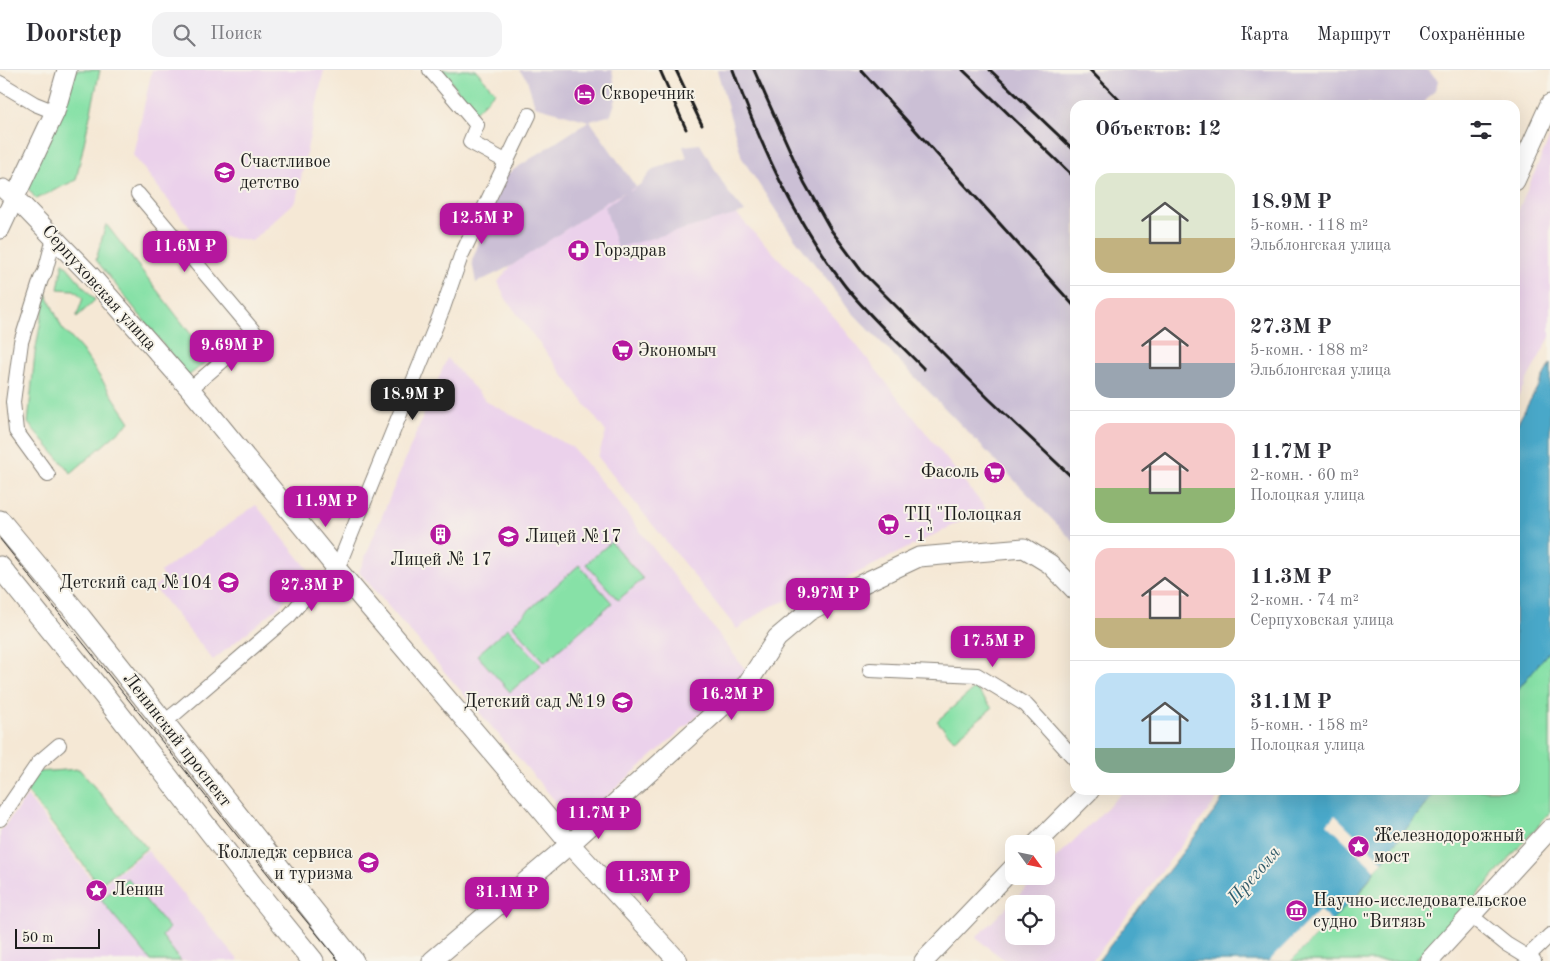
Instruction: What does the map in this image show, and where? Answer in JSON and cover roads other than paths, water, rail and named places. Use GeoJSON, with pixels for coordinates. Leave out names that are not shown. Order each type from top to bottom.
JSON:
{"type":"FeatureCollection","features":[{"type":"Feature","properties":{"kind":"main road","name":"Ленинский проспект"},"geometry":{"type":"LineString","coordinates":[[0,522],[61,594],[353,961]]}},
{"type":"Feature","properties":{"kind":"main road","name":"Ленинский проспект"},"geometry":{"type":"LineString","coordinates":[[0,567],[103,694],[313,961]]}},
{"type":"Feature","properties":{"kind":"street"},"geometry":{"type":"LineString","coordinates":[[50,110],[59,70]]}},
{"type":"Feature","properties":{"kind":"street"},"geometry":{"type":"LineString","coordinates":[[0,229],[6,195],[18,165],[50,110],[67,70]]}},
{"type":"Feature","properties":{"kind":"street"},"geometry":{"type":"LineString","coordinates":[[430,70],[477,125],[470,142],[507,162]]}},
{"type":"Feature","properties":{"kind":"street"},"geometry":{"type":"LineString","coordinates":[[0,83],[35,104],[50,110]]}},
{"type":"Feature","properties":{"kind":"street"},"geometry":{"type":"LineString","coordinates":[[1520,170],[1550,104]]}},
{"type":"Feature","properties":{"kind":"street"},"geometry":{"type":"LineString","coordinates":[[163,723],[289,616],[306,596],[337,569],[443,308],[461,256],[530,115]]}},
{"type":"Feature","properties":{"kind":"street"},"geometry":{"type":"LineString","coordinates":[[138,194],[255,333],[190,389]]}},
{"type":"Feature","properties":{"kind":"street","name":"Серпуховская улица"},"geometry":{"type":"LineString","coordinates":[[6,195],[54,238],[90,275],[190,389],[337,569],[570,844],[678,961]]}},
{"type":"Feature","properties":{"kind":"street"},"geometry":{"type":"LineString","coordinates":[[48,475],[16,431],[13,402],[21,342],[41,279],[45,272],[54,238]]}},
{"type":"Feature","properties":{"kind":"street"},"geometry":{"type":"LineString","coordinates":[[432,961],[570,844],[747,684],[777,638],[809,611],[846,591],[919,557],[1024,548],[1050,564],[1070,585]]}},
{"type":"Feature","properties":{"kind":"street"},"geometry":{"type":"LineString","coordinates":[[870,670],[977,675],[1026,705],[1070,753]]}},
{"type":"Feature","properties":{"kind":"street"},"geometry":{"type":"LineString","coordinates":[[0,819],[39,762],[59,745]]}},
{"type":"Feature","properties":{"kind":"street"},"geometry":{"type":"LineString","coordinates":[[1045,835],[1085,795]]}},
{"type":"Feature","properties":{"kind":"street"},"geometry":{"type":"LineString","coordinates":[[1429,961],[1550,829]]}},
{"type":"Feature","properties":{"kind":"street"},"geometry":{"type":"LineString","coordinates":[[924,961],[1005,876]]}},
{"type":"Feature","properties":{"kind":"street"},"geometry":{"type":"LineString","coordinates":[[1470,915],[1506,944],[1531,959],[1550,935]]}},
{"type":"Feature","properties":{"kind":"water"},"geometry":{"type":"Polygon","coordinates":[[[1550,364],[1550,650],[1520,687],[1520,419],[1550,364]]]}},
{"type":"Feature","properties":{"kind":"water","name":"Преголя"},"geometry":{"type":"Polygon","coordinates":[[[1224,795],[1433,795],[1395,843],[1355,900],[1353,899],[1291,961],[1098,961],[1217,808],[1224,795]]]}},
{"type":"Feature","properties":{"kind":"tram line"},"geometry":{"type":"LineString","coordinates":[[0,539],[339,961]]}},
{"type":"Feature","properties":{"kind":"railway"},"geometry":{"type":"LineString","coordinates":[[660,70],[686,129]]}},
{"type":"Feature","properties":{"kind":"railway"},"geometry":{"type":"LineString","coordinates":[[676,70],[702,125]]}},
{"type":"Feature","properties":{"kind":"railway"},"geometry":{"type":"LineString","coordinates":[[733,70],[755,127],[795,210],[810,236],[854,297],[924,369]]}},
{"type":"Feature","properties":{"kind":"railway"},"geometry":{"type":"LineString","coordinates":[[754,70],[804,182],[831,230],[863,273],[989,399],[1070,475]]}},
{"type":"Feature","properties":{"kind":"railway"},"geometry":{"type":"LineString","coordinates":[[861,70],[1070,301]]}},
{"type":"Feature","properties":{"kind":"railway"},"geometry":{"type":"LineString","coordinates":[[963,70],[1070,173]]}},
{"type":"Feature","properties":{"kind":"railway"},"geometry":{"type":"LineString","coordinates":[[990,70],[1070,146]]}},
{"type":"Feature","properties":{"kind":"railway"},"geometry":{"type":"LineString","coordinates":[[1090,70],[1119,100]]}},
{"type":"Feature","properties":{"kind":"place","name":"Скворечник"},"geometry":{"type":"Point","coordinates":[585,94]}},
{"type":"Feature","properties":{"kind":"place","name":"Счастливое детство"},"geometry":{"type":"Point","coordinates":[224,172]}},
{"type":"Feature","properties":{"kind":"place","name":"Горздрав"},"geometry":{"type":"Point","coordinates":[578,251]}},
{"type":"Feature","properties":{"kind":"place","name":"Экономыч"},"geometry":{"type":"Point","coordinates":[622,351]}},
{"type":"Feature","properties":{"kind":"place","name":"Фасоль"},"geometry":{"type":"Point","coordinates":[995,472]}},
{"type":"Feature","properties":{"kind":"place","name":"ТЦ \"Полоцкая - 1\""},"geometry":{"type":"Point","coordinates":[888,525]}},
{"type":"Feature","properties":{"kind":"place","name":"Лицей № 17"},"geometry":{"type":"Point","coordinates":[441,535]}},
{"type":"Feature","properties":{"kind":"place","name":"Лицей №17"},"geometry":{"type":"Point","coordinates":[509,537]}},
{"type":"Feature","properties":{"kind":"place","name":"Детский сад №104"},"geometry":{"type":"Point","coordinates":[228,583]}},
{"type":"Feature","properties":{"kind":"place","name":"Детский сад №19"},"geometry":{"type":"Point","coordinates":[622,702]}},
{"type":"Feature","properties":{"kind":"place","name":"Железнодорожный мост"},"geometry":{"type":"Point","coordinates":[1358,846]}},
{"type":"Feature","properties":{"kind":"place","name":"Колледж сервиса и туризма"},"geometry":{"type":"Point","coordinates":[369,863]}},
{"type":"Feature","properties":{"kind":"place","name":"Ленин"},"geometry":{"type":"Point","coordinates":[96,890]}},
{"type":"Feature","properties":{"kind":"place","name":"Научно-исследовательское судно \"Витязь\""},"geometry":{"type":"Point","coordinates":[1297,911]}}]}
